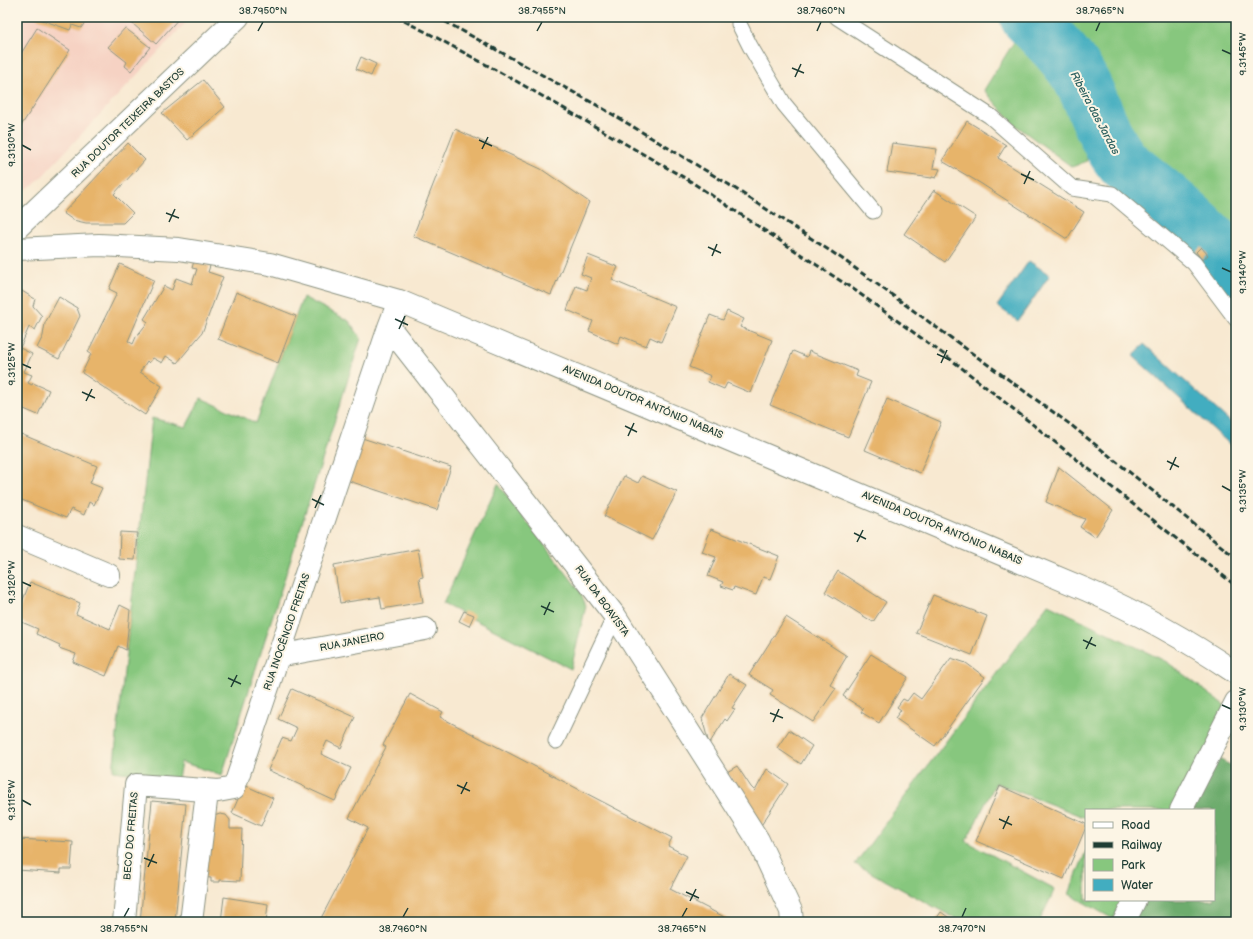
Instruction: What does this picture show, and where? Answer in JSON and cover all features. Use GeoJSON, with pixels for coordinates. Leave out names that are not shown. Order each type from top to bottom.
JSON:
{"type":"FeatureCollection","features":[{"type":"Feature","properties":{"kind":"street","name":"RUA DOUTOR TEIXEIRA BASTOS"},"geometry":{"type":"LineString","coordinates":[[17,228],[238,17]]}},
{"type":"Feature","properties":{"kind":"street","name":"AVENIDA DOUTOR ANTÓNIO NABAIS"},"geometry":{"type":"LineString","coordinates":[[17,249],[99,245],[179,249],[270,264],[399,301],[1118,603],[1202,650],[1236,673]]}},
{"type":"Feature","properties":{"kind":"street"},"geometry":{"type":"LineString","coordinates":[[389,327],[399,301]]}},
{"type":"Feature","properties":{"kind":"street","name":"RUA DA BOAVISTA"},"geometry":{"type":"LineString","coordinates":[[389,327],[615,616],[758,840],[791,911],[792,922]]}},
{"type":"Feature","properties":{"kind":"street","name":"RUA INOCÊNCIO FREITAS"},"geometry":{"type":"LineString","coordinates":[[192,922],[207,793],[234,788],[389,327]]}},
{"type":"Feature","properties":{"kind":"street"},"geometry":{"type":"LineString","coordinates":[[17,536],[109,575]]}},
{"type":"Feature","properties":{"kind":"street","name":"RUA JANEIRO"},"geometry":{"type":"LineString","coordinates":[[278,656],[425,629]]}},
{"type":"Feature","properties":{"kind":"street"},"geometry":{"type":"LineString","coordinates":[[1182,809],[1236,702]]}},
{"type":"Feature","properties":{"kind":"street","name":"BECO DO FREITAS"},"geometry":{"type":"LineString","coordinates":[[124,922],[136,785],[219,791]]}},
{"type":"Feature","properties":{"kind":"street"},"geometry":{"type":"LineString","coordinates":[[1124,922],[1134,901]]}},
{"type":"Feature","properties":{"kind":"lane"},"geometry":{"type":"LineString","coordinates":[[739,17],[740,24],[750,46],[784,104],[873,211]]}},
{"type":"Feature","properties":{"kind":"lane"},"geometry":{"type":"LineString","coordinates":[[837,17],[990,116],[1072,188],[1112,194],[1194,264],[1236,319]]}},
{"type":"Feature","properties":{"kind":"lane"},"geometry":{"type":"LineString","coordinates":[[556,741],[615,616]]}},
{"type":"Feature","properties":{"kind":"shaded area"},"geometry":{"type":"Polygon","coordinates":[[[17,17],[191,17],[34,185],[17,196],[17,17]]]}},
{"type":"Feature","properties":{"kind":"green space"},"geometry":{"type":"Polygon","coordinates":[[[1051,17],[1236,17],[1236,256],[1133,157],[1100,70],[1070,31],[1051,17]]]}},
{"type":"Feature","properties":{"kind":"green space"},"geometry":{"type":"Polygon","coordinates":[[[1022,29],[1071,77],[1084,115],[1087,161],[1072,167],[1014,124],[984,90],[1022,29]]]}},
{"type":"Feature","properties":{"kind":"green space"},"geometry":{"type":"Polygon","coordinates":[[[303,297],[349,321],[361,338],[222,775],[181,762],[178,779],[113,771],[152,418],[186,427],[201,398],[256,423],[303,297]]]}},
{"type":"Feature","properties":{"kind":"green space"},"geometry":{"type":"Polygon","coordinates":[[[498,484],[580,591],[586,606],[571,669],[443,604],[498,484]]]}},
{"type":"Feature","properties":{"kind":"green space"},"geometry":{"type":"Polygon","coordinates":[[[1048,604],[1167,662],[1228,708],[1173,809],[1085,809],[1085,818],[996,783],[966,841],[1055,889],[1039,922],[962,922],[855,864],[1048,604]]]}},
{"type":"Feature","properties":{"kind":"green space"},"geometry":{"type":"Polygon","coordinates":[[[1217,758],[1236,768],[1236,922],[1133,922],[1144,901],[1215,901],[1215,809],[1191,809],[1217,758]]]}},
{"type":"Feature","properties":{"kind":"green space"},"geometry":{"type":"Polygon","coordinates":[[[1085,854],[1085,901],[1122,901],[1113,919],[1069,894],[1085,854]]]}},
{"type":"Feature","properties":{"kind":"water"},"geometry":{"type":"Polygon","coordinates":[[[1029,261],[1050,275],[1018,321],[997,306],[1029,261]]]}},
{"type":"Feature","properties":{"kind":"water"},"geometry":{"type":"Polygon","coordinates":[[[1144,344],[1236,427],[1236,450],[1133,356],[1144,344]]]}},
{"type":"Feature","properties":{"kind":"building"},"geometry":{"type":"Polygon","coordinates":[[[34,17],[89,17],[81,28],[72,25],[70,30],[34,17]]]}},
{"type":"Feature","properties":{"kind":"building"},"geometry":{"type":"Polygon","coordinates":[[[125,17],[180,17],[156,44],[125,17]]]}},
{"type":"Feature","properties":{"kind":"building"},"geometry":{"type":"Polygon","coordinates":[[[37,28],[70,50],[17,132],[17,60],[37,28]]]}},
{"type":"Feature","properties":{"kind":"building"},"geometry":{"type":"Polygon","coordinates":[[[125,28],[150,47],[131,71],[125,66],[127,62],[108,47],[125,28]]]}},
{"type":"Feature","properties":{"kind":"building"},"geometry":{"type":"Polygon","coordinates":[[[361,57],[376,64],[371,76],[356,69],[361,57]]]}},
{"type":"Feature","properties":{"kind":"building"},"geometry":{"type":"Polygon","coordinates":[[[203,80],[225,107],[187,140],[162,113],[203,80]]]}},
{"type":"Feature","properties":{"kind":"building"},"geometry":{"type":"Polygon","coordinates":[[[967,121],[1006,145],[998,158],[1084,212],[1067,239],[980,183],[942,161],[967,121]]]}},
{"type":"Feature","properties":{"kind":"building"},"geometry":{"type":"Polygon","coordinates":[[[455,129],[541,169],[589,202],[551,295],[413,236],[455,129]]]}},
{"type":"Feature","properties":{"kind":"building"},"geometry":{"type":"Polygon","coordinates":[[[128,143],[145,160],[114,194],[133,213],[123,223],[86,223],[73,220],[63,213],[128,143]]]}},
{"type":"Feature","properties":{"kind":"building"},"geometry":{"type":"Polygon","coordinates":[[[892,143],[937,149],[933,168],[940,169],[936,178],[887,172],[892,143]]]}},
{"type":"Feature","properties":{"kind":"building"},"geometry":{"type":"Polygon","coordinates":[[[934,190],[976,217],[945,262],[904,234],[934,190]]]}},
{"type":"Feature","properties":{"kind":"building"},"geometry":{"type":"Polygon","coordinates":[[[1201,247],[1208,255],[1202,260],[1196,252],[1201,247]]]}},
{"type":"Feature","properties":{"kind":"building"},"geometry":{"type":"Polygon","coordinates":[[[588,255],[618,267],[612,280],[676,307],[661,342],[650,337],[646,346],[621,336],[618,344],[589,331],[593,321],[567,310],[576,286],[587,290],[591,278],[581,274],[588,255]]]}},
{"type":"Feature","properties":{"kind":"building"},"geometry":{"type":"Polygon","coordinates":[[[194,261],[210,266],[208,272],[223,277],[202,333],[177,363],[166,356],[162,363],[153,358],[149,363],[147,361],[140,372],[162,386],[145,415],[82,373],[91,354],[88,352],[117,293],[109,289],[120,264],[154,280],[128,341],[133,344],[136,337],[148,322],[144,319],[164,286],[172,290],[176,278],[192,284],[197,269],[192,268],[194,261]]]}},
{"type":"Feature","properties":{"kind":"building"},"geometry":{"type":"Polygon","coordinates":[[[17,288],[35,299],[33,306],[42,316],[35,330],[29,327],[20,348],[32,354],[24,372],[32,375],[28,383],[32,385],[33,383],[49,390],[38,415],[17,406],[17,288]]]}},
{"type":"Feature","properties":{"kind":"building"},"geometry":{"type":"Polygon","coordinates":[[[236,292],[296,316],[278,363],[218,339],[236,292]]]}},
{"type":"Feature","properties":{"kind":"building"},"geometry":{"type":"Polygon","coordinates":[[[59,297],[77,308],[80,316],[59,359],[37,348],[43,336],[45,323],[59,297]]]}},
{"type":"Feature","properties":{"kind":"building"},"geometry":{"type":"Polygon","coordinates":[[[727,311],[744,319],[740,327],[772,340],[751,393],[727,383],[724,389],[708,382],[711,376],[689,367],[710,315],[723,320],[727,311]]]}},
{"type":"Feature","properties":{"kind":"building"},"geometry":{"type":"Polygon","coordinates":[[[793,351],[807,357],[809,351],[858,371],[856,376],[871,382],[848,437],[770,405],[793,351]]]}},
{"type":"Feature","properties":{"kind":"building"},"geometry":{"type":"Polygon","coordinates":[[[887,399],[941,422],[920,473],[865,450],[887,399]]]}},
{"type":"Feature","properties":{"kind":"building"},"geometry":{"type":"Polygon","coordinates":[[[21,434],[97,466],[90,483],[102,488],[94,505],[89,502],[84,515],[71,509],[66,518],[17,498],[17,443],[21,434]]]}},
{"type":"Feature","properties":{"kind":"building"},"geometry":{"type":"Polygon","coordinates":[[[359,437],[451,467],[437,510],[346,480],[359,437]]]}},
{"type":"Feature","properties":{"kind":"building"},"geometry":{"type":"Polygon","coordinates":[[[1059,467],[1113,510],[1095,537],[1080,527],[1085,519],[1046,502],[1059,467]]]}},
{"type":"Feature","properties":{"kind":"building"},"geometry":{"type":"Polygon","coordinates":[[[624,476],[638,483],[642,476],[677,492],[652,540],[604,516],[624,476]]]}},
{"type":"Feature","properties":{"kind":"building"},"geometry":{"type":"Polygon","coordinates":[[[711,529],[779,556],[770,579],[763,577],[756,595],[734,587],[733,590],[721,586],[723,582],[708,576],[716,557],[702,552],[711,529]]]}},
{"type":"Feature","properties":{"kind":"building"},"geometry":{"type":"Polygon","coordinates":[[[120,532],[137,533],[135,560],[119,559],[120,532]]]}},
{"type":"Feature","properties":{"kind":"building"},"geometry":{"type":"Polygon","coordinates":[[[418,549],[423,577],[419,578],[423,602],[382,609],[380,597],[340,603],[334,565],[418,549]]]}},
{"type":"Feature","properties":{"kind":"building"},"geometry":{"type":"Polygon","coordinates":[[[838,571],[886,602],[873,622],[825,592],[838,571]]]}},
{"type":"Feature","properties":{"kind":"building"},"geometry":{"type":"Polygon","coordinates":[[[30,582],[80,603],[76,614],[110,629],[120,605],[130,610],[126,650],[118,646],[106,676],[73,662],[76,654],[59,648],[60,645],[36,634],[38,629],[17,620],[17,615],[30,582]]]}},
{"type":"Feature","properties":{"kind":"building"},"geometry":{"type":"Polygon","coordinates":[[[933,595],[987,616],[972,655],[916,633],[933,595]]]}},
{"type":"Feature","properties":{"kind":"building"},"geometry":{"type":"Polygon","coordinates":[[[464,611],[474,615],[469,626],[459,621],[464,611]]]}},
{"type":"Feature","properties":{"kind":"building"},"geometry":{"type":"Polygon","coordinates":[[[786,617],[847,656],[830,684],[836,688],[813,722],[770,695],[773,690],[749,675],[786,617]]]}},
{"type":"Feature","properties":{"kind":"building"},"geometry":{"type":"Polygon","coordinates":[[[871,654],[908,677],[879,723],[861,712],[863,709],[843,696],[871,654]]]}},
{"type":"Feature","properties":{"kind":"building"},"geometry":{"type":"Polygon","coordinates":[[[951,658],[966,663],[985,677],[935,746],[895,718],[901,710],[897,707],[903,699],[907,701],[913,693],[921,699],[951,658]]]}},
{"type":"Feature","properties":{"kind":"building"},"geometry":{"type":"Polygon","coordinates":[[[729,674],[747,685],[732,708],[735,709],[727,721],[725,719],[709,744],[702,718],[729,674]]]}},
{"type":"Feature","properties":{"kind":"building"},"geometry":{"type":"Polygon","coordinates":[[[292,689],[355,717],[341,748],[327,741],[321,754],[351,768],[335,801],[268,770],[282,738],[291,741],[297,728],[278,719],[292,689]]]}},
{"type":"Feature","properties":{"kind":"building"},"geometry":{"type":"Polygon","coordinates":[[[410,694],[443,712],[440,717],[672,838],[668,846],[687,856],[670,889],[734,922],[319,922],[368,828],[349,818],[386,747],[383,745],[410,694]]]}},
{"type":"Feature","properties":{"kind":"building"},"geometry":{"type":"Polygon","coordinates":[[[789,730],[812,746],[801,764],[777,748],[789,730]]]}},
{"type":"Feature","properties":{"kind":"building"},"geometry":{"type":"Polygon","coordinates":[[[737,766],[755,791],[767,769],[788,784],[760,827],[727,772],[737,766]]]}},
{"type":"Feature","properties":{"kind":"building"},"geometry":{"type":"Polygon","coordinates":[[[244,785],[273,798],[261,826],[232,813],[244,785]]]}},
{"type":"Feature","properties":{"kind":"building"},"geometry":{"type":"Polygon","coordinates":[[[1000,786],[1085,824],[1085,829],[1064,879],[976,841],[1000,786]]]}},
{"type":"Feature","properties":{"kind":"building"},"geometry":{"type":"Polygon","coordinates":[[[152,801],[186,804],[175,922],[140,922],[152,801]]]}},
{"type":"Feature","properties":{"kind":"building"},"geometry":{"type":"Polygon","coordinates":[[[220,814],[226,815],[230,820],[230,829],[242,829],[240,881],[220,880],[220,882],[211,882],[211,878],[201,877],[214,816],[220,814]]]}},
{"type":"Feature","properties":{"kind":"building"},"geometry":{"type":"Polygon","coordinates":[[[17,839],[73,842],[71,869],[61,869],[61,873],[17,870],[17,839]]]}},
{"type":"Feature","properties":{"kind":"building"},"geometry":{"type":"Polygon","coordinates":[[[224,897],[268,904],[266,922],[221,922],[224,897]]]}},
{"type":"Feature","properties":{"kind":"building"},"geometry":{"type":"Polygon","coordinates":[[[941,912],[955,922],[934,922],[941,912]]]}},
{"type":"Feature","properties":{"kind":"waterway","name":"Ribeira das Jardas"},"geometry":{"type":"LineString","coordinates":[[1027,17],[1073,67],[1084,86],[1104,132],[1116,154],[1124,164],[1198,227],[1225,255],[1236,270]]}},
{"type":"Feature","properties":{"kind":"railway"},"geometry":{"type":"LineString","coordinates":[[396,17],[516,81],[690,181],[856,291],[953,361],[1236,586]]}},
{"type":"Feature","properties":{"kind":"railway"},"geometry":{"type":"LineString","coordinates":[[437,17],[602,108],[728,184],[841,258],[1071,425],[1236,558]]}}]}
